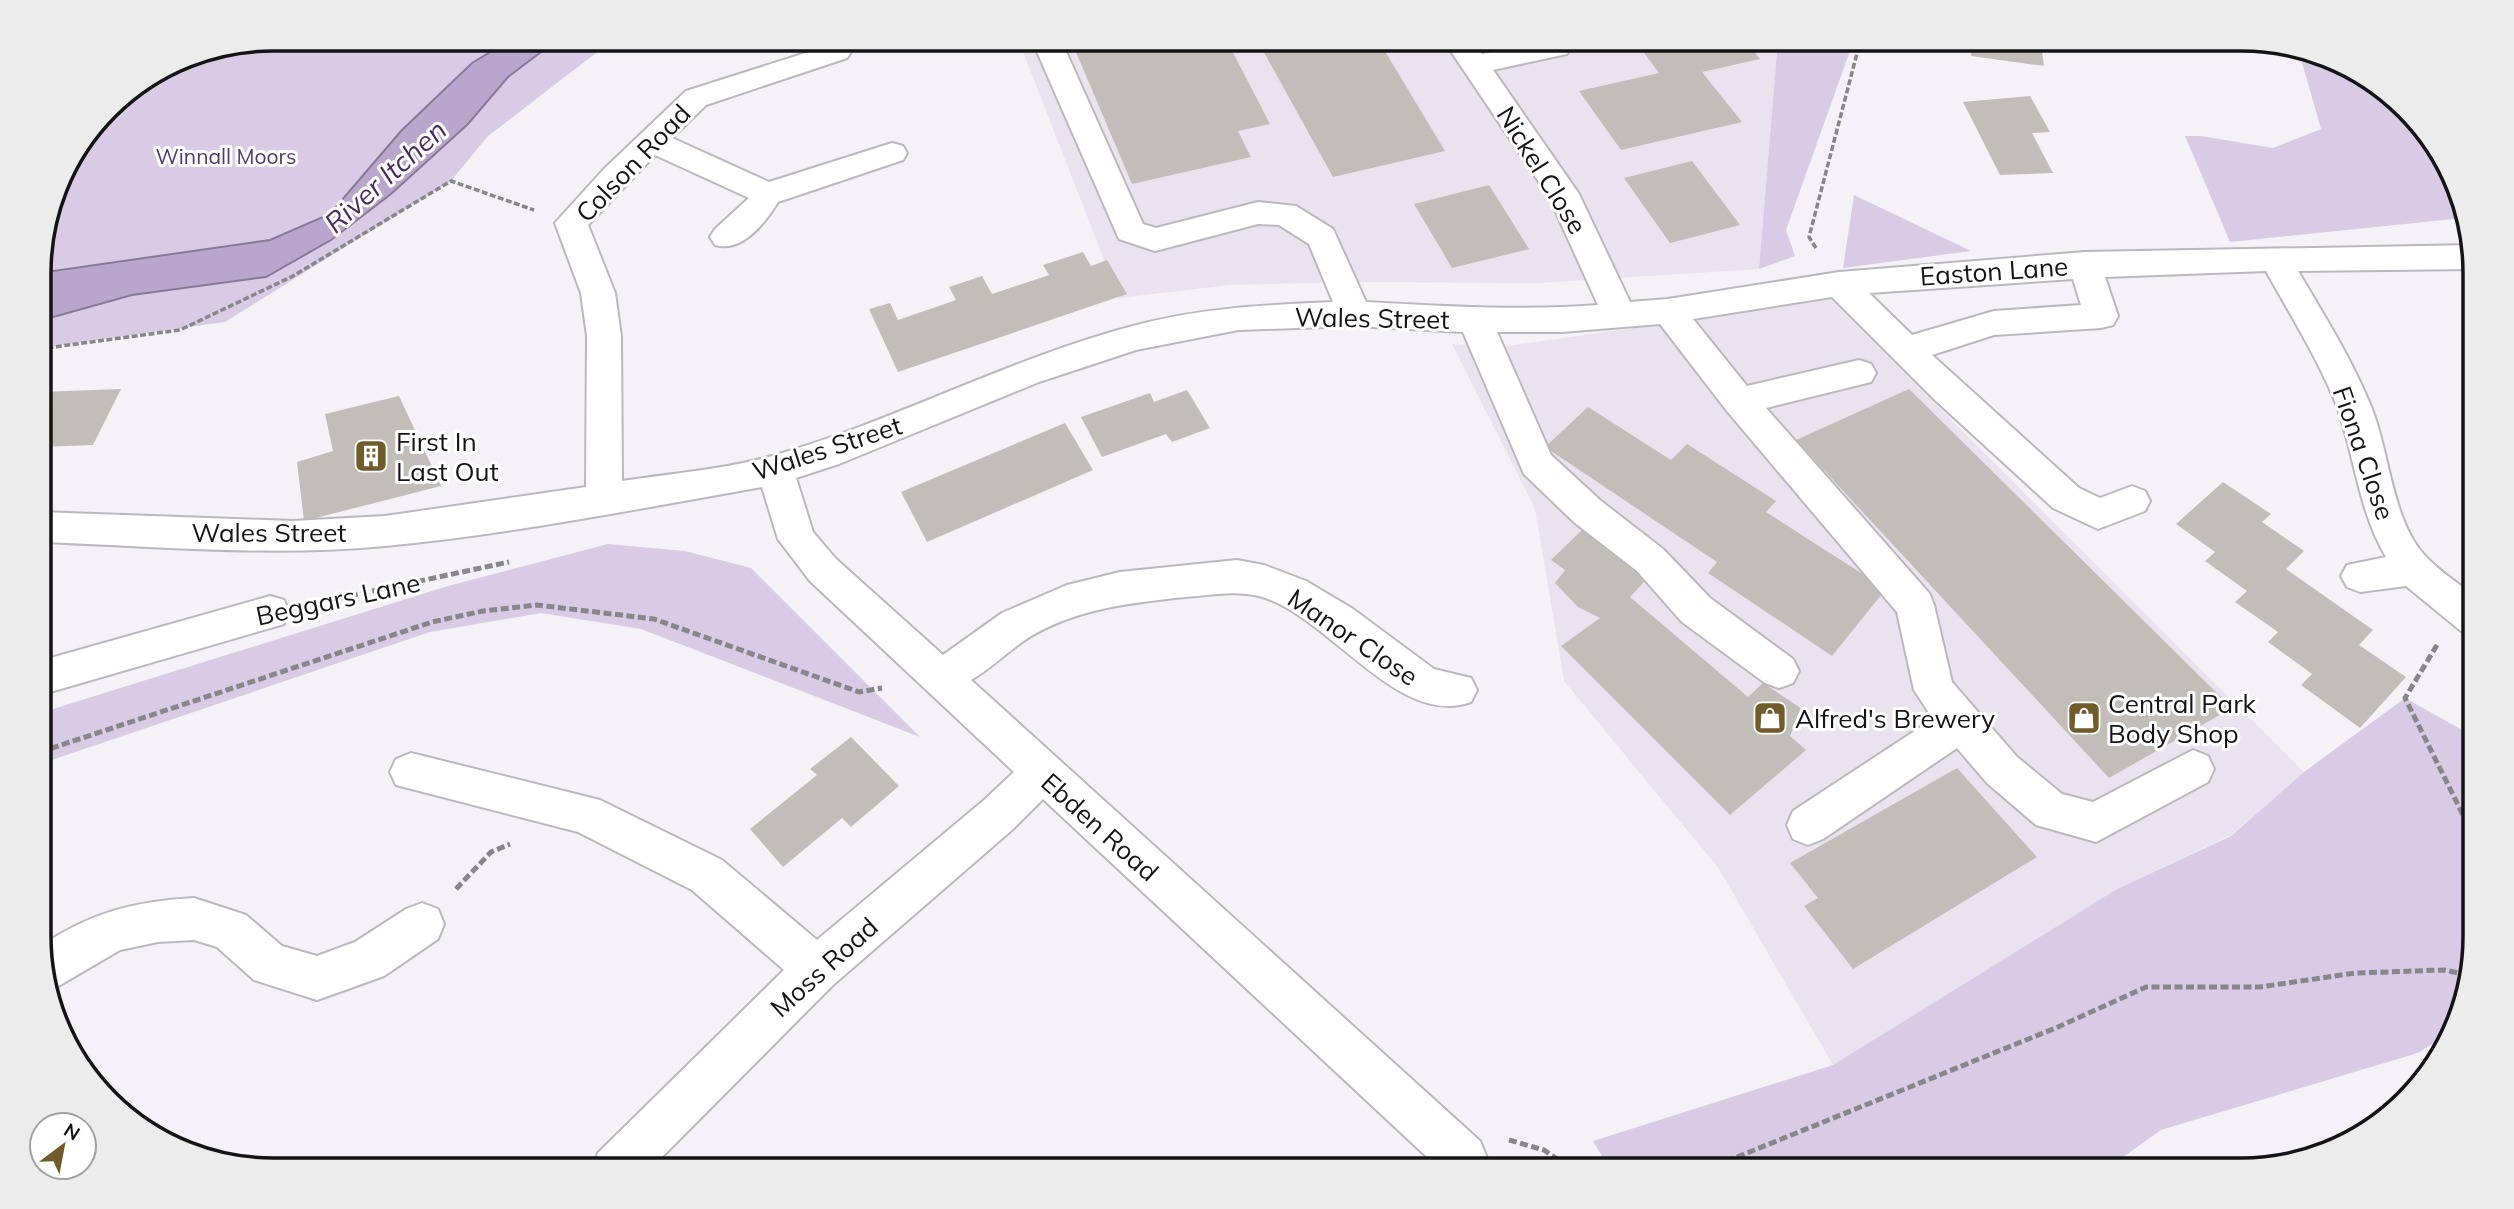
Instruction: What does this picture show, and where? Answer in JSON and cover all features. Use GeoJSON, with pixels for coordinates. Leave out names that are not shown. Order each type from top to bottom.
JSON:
{"type":"FeatureCollection","features":[{"type":"Feature","properties":{"kind":"street"},"geometry":{"type":"LineString","coordinates":[[1051,51],[1130,231],[1155,240],[1258,213],[1285,214],[1322,237],[1354,314]]}},
{"type":"Feature","properties":{"kind":"street","name":"Nickel Close"},"geometry":{"type":"LineString","coordinates":[[1465,51],[1563,194],[1620,315]]}},
{"type":"Feature","properties":{"kind":"street"},"geometry":{"type":"LineString","coordinates":[[1475,65],[1543,51]]}},
{"type":"Feature","properties":{"kind":"street","name":"Colson Road"},"geometry":{"type":"LineString","coordinates":[[604,498],[604,336],[598,293],[571,223],[696,98],[836,52]]}},
{"type":"Feature","properties":{"kind":"street"},"geometry":{"type":"LineString","coordinates":[[651,141],[767,194]]}},
{"type":"Feature","properties":{"kind":"street"},"geometry":{"type":"LineString","coordinates":[[726,237],[756,212],[767,194],[892,153]]}},
{"type":"Feature","properties":{"kind":"street","name":"Easton Lane"},"geometry":{"type":"LineString","coordinates":[[1518,320],[1668,311],[1839,284],[2085,264],[2462,257]]}},
{"type":"Feature","properties":{"kind":"street","name":"Fiona Close"},"geometry":{"type":"LineString","coordinates":[[2276,261],[2315,329],[2355,409],[2376,489],[2392,534],[2413,569],[2463,611]]}},
{"type":"Feature","properties":{"kind":"street"},"geometry":{"type":"LineString","coordinates":[[1906,350],[1994,323],[2102,316],[2085,264]]}},
{"type":"Feature","properties":{"kind":"street"},"geometry":{"type":"LineString","coordinates":[[1839,284],[2066,498],[2098,514],[2132,501]]}},
{"type":"Feature","properties":{"kind":"street"},"geometry":{"type":"LineString","coordinates":[[1668,311],[1739,401],[1915,604],[1934,690],[2002,769],[2051,811],[2096,822],[2193,769]]}},
{"type":"Feature","properties":{"kind":"street","name":"Wales Street"},"geometry":{"type":"LineString","coordinates":[[51,527],[293,536],[385,531],[552,508],[775,470],[826,454],[1027,373],[1133,338],[1238,318],[1354,314],[1518,320]]}},
{"type":"Feature","properties":{"kind":"street"},"geometry":{"type":"LineString","coordinates":[[1475,320],[1537,464],[1588,512],[1650,560],[1696,610],[1779,671]]}},
{"type":"Feature","properties":{"kind":"street"},"geometry":{"type":"LineString","coordinates":[[1739,401],[1859,373]]}},
{"type":"Feature","properties":{"kind":"street","name":"Ebden Road"},"geometry":{"type":"LineString","coordinates":[[775,470],[797,539],[823,570],[1463,1158]]}},
{"type":"Feature","properties":{"kind":"street"},"geometry":{"type":"LineString","coordinates":[[2360,576],[2413,569]]}},
{"type":"Feature","properties":{"kind":"street","name":"Manor Close"},"geometry":{"type":"LineString","coordinates":[[939,678],[972,659],[1016,625],[1068,601],[1120,588],[1237,576],[1264,581],[1292,592],[1339,621],[1398,668],[1426,686],[1457,690]]}},
{"type":"Feature","properties":{"kind":"street","name":"Beggars Lane"},"geometry":{"type":"LineString","coordinates":[[51,675],[270,612]]}},
{"type":"Feature","properties":{"kind":"street"},"geometry":{"type":"LineString","coordinates":[[1808,825],[1961,723]]}},
{"type":"Feature","properties":{"kind":"street"},"geometry":{"type":"LineString","coordinates":[[411,772],[585,814],[707,875],[817,969]]}},
{"type":"Feature","properties":{"kind":"street","name":"Moss Road"},"geometry":{"type":"LineString","coordinates":[[627,1158],[817,969],[998,815],[1041,773]]}},
{"type":"Feature","properties":{"kind":"street"},"geometry":{"type":"LineString","coordinates":[[53,964],[114,930],[158,921],[194,919],[230,930],[270,964],[317,978],[368,960],[422,924]]}},
{"type":"Feature","properties":{"kind":"path"},"geometry":{"type":"LineString","coordinates":[[1839,284],[1809,237],[1858,51]]}},
{"type":"Feature","properties":{"kind":"path"},"geometry":{"type":"LineString","coordinates":[[51,347],[180,330],[293,276],[451,181],[571,223]]}},
{"type":"Feature","properties":{"kind":"path","name":"Beggars Lane"},"geometry":{"type":"LineString","coordinates":[[270,612],[522,560]]}},
{"type":"Feature","properties":{"kind":"path"},"geometry":{"type":"LineString","coordinates":[[51,748],[432,622],[483,611],[537,606],[654,619],[859,692],[939,678]]}},
{"type":"Feature","properties":{"kind":"path"},"geometry":{"type":"LineString","coordinates":[[2463,619],[2405,698],[2463,815]]}},
{"type":"Feature","properties":{"kind":"path"},"geometry":{"type":"LineString","coordinates":[[422,924],[491,852],[515,842]]}},
{"type":"Feature","properties":{"kind":"path"},"geometry":{"type":"LineString","coordinates":[[1735,1158],[2058,1027],[2146,987],[2260,987],[2368,972],[2445,970],[2460,973]]}},
{"type":"Feature","properties":{"kind":"path"},"geometry":{"type":"LineString","coordinates":[[1463,1158],[1488,1138],[1523,1142],[1559,1158]]}},
{"type":"Feature","properties":{"kind":"shaded area"},"geometry":{"type":"Polygon","coordinates":[[[1023,51],[1777,51],[1759,269],[1540,283],[1351,282],[1230,285],[1119,298],[1023,51]]]}},
{"type":"Feature","properties":{"kind":"shaded area"},"geometry":{"type":"Polygon","coordinates":[[[1830,299],[2304,772],[2231,835],[2117,889],[1833,1065],[1719,869],[1564,681],[1535,509],[1452,344],[1501,347],[1830,299]]]}},
{"type":"Feature","properties":{"kind":"green space","name":"Winnall Moors"},"geometry":{"type":"Polygon","coordinates":[[[598,51],[487,137],[451,181],[225,322],[51,346],[51,258],[58,215],[68,187],[88,149],[106,126],[149,88],[187,68],[215,58],[243,53],[598,51]]]}},
{"type":"Feature","properties":{"kind":"green space"},"geometry":{"type":"Polygon","coordinates":[[[1777,51],[1850,51],[1786,230],[1795,256],[1759,269],[1777,51]]]}},
{"type":"Feature","properties":{"kind":"green space"},"geometry":{"type":"Polygon","coordinates":[[[2301,59],[2352,80],[2398,116],[2434,162],[2457,219],[2230,242],[2185,136],[2201,136],[2273,148],[2321,129],[2301,59]]]}},
{"type":"Feature","properties":{"kind":"green space"},"geometry":{"type":"Polygon","coordinates":[[[1854,195],[1971,251],[1843,268],[1854,195]]]}},
{"type":"Feature","properties":{"kind":"green space"},"geometry":{"type":"Polygon","coordinates":[[[608,544],[685,551],[751,568],[920,737],[641,629],[541,613],[430,632],[51,760],[51,710],[448,586],[608,544]]]}},
{"type":"Feature","properties":{"kind":"green space"},"geometry":{"type":"Polygon","coordinates":[[[2405,698],[2463,730],[2461,966],[2456,994],[2437,1041],[2418,1053],[2161,1130],[2122,1158],[1603,1158],[1593,1141],[1833,1065],[2117,889],[2231,836],[2304,772],[2405,698]]]}},
{"type":"Feature","properties":{"kind":"water","name":"River Itchen"},"geometry":{"type":"Polygon","coordinates":[[[492,51],[542,51],[508,77],[468,124],[391,194],[331,240],[266,277],[132,295],[51,318],[51,271],[270,240],[330,214],[401,131],[472,63],[492,51]]]}},
{"type":"Feature","properties":{"kind":"building"},"geometry":{"type":"Polygon","coordinates":[[[1076,51],[1232,51],[1270,124],[1238,131],[1251,157],[1132,184],[1076,51]]]}},
{"type":"Feature","properties":{"kind":"building"},"geometry":{"type":"Polygon","coordinates":[[[1263,51],[1385,51],[1445,151],[1333,177],[1263,51]]]}},
{"type":"Feature","properties":{"kind":"building"},"geometry":{"type":"Polygon","coordinates":[[[1643,51],[1754,51],[1760,59],[1702,72],[1742,122],[1621,150],[1579,91],[1659,73],[1643,51]]]}},
{"type":"Feature","properties":{"kind":"building"},"geometry":{"type":"Polygon","coordinates":[[[1971,51],[2042,51],[2044,66],[1971,56],[1971,51]]]}},
{"type":"Feature","properties":{"kind":"building"},"geometry":{"type":"Polygon","coordinates":[[[2030,96],[2050,132],[2032,133],[2053,173],[2000,175],[1963,102],[2030,96]]]}},
{"type":"Feature","properties":{"kind":"building"},"geometry":{"type":"Polygon","coordinates":[[[1692,161],[1740,225],[1670,243],[1624,178],[1692,161]]]}},
{"type":"Feature","properties":{"kind":"building"},"geometry":{"type":"Polygon","coordinates":[[[1489,185],[1529,249],[1452,268],[1414,204],[1489,185]]]}},
{"type":"Feature","properties":{"kind":"building"},"geometry":{"type":"Polygon","coordinates":[[[1083,252],[1091,266],[1107,260],[1127,294],[898,372],[869,309],[890,303],[898,320],[956,300],[949,287],[982,276],[992,294],[1049,275],[1043,265],[1083,252]]]}},
{"type":"Feature","properties":{"kind":"building"},"geometry":{"type":"Polygon","coordinates":[[[121,389],[93,445],[51,447],[51,392],[121,389]]]}},
{"type":"Feature","properties":{"kind":"building"},"geometry":{"type":"Polygon","coordinates":[[[1909,389],[2232,708],[2109,778],[1796,440],[1909,389]]]}},
{"type":"Feature","properties":{"kind":"building"},"geometry":{"type":"Polygon","coordinates":[[[1187,390],[1210,428],[1172,442],[1166,434],[1102,457],[1081,417],[1150,393],[1154,402],[1187,390]]]}},
{"type":"Feature","properties":{"kind":"building","name":"First In Last Out"},"geometry":{"type":"Polygon","coordinates":[[[399,396],[441,486],[304,521],[297,462],[333,451],[325,414],[399,396]]]}},
{"type":"Feature","properties":{"kind":"building"},"geometry":{"type":"Polygon","coordinates":[[[1588,407],[1671,460],[1687,444],[1776,501],[1766,512],[1886,589],[1832,656],[1708,573],[1717,562],[1545,447],[1588,407]]]}},
{"type":"Feature","properties":{"kind":"building"},"geometry":{"type":"Polygon","coordinates":[[[1065,423],[1093,470],[927,542],[901,492],[1065,423]]]}},
{"type":"Feature","properties":{"kind":"building"},"geometry":{"type":"Polygon","coordinates":[[[2223,482],[2271,514],[2262,522],[2304,551],[2286,569],[2373,630],[2359,645],[2406,677],[2360,728],[2301,685],[2312,674],[2268,642],[2278,632],[2235,602],[2247,591],[2205,561],[2215,552],[2176,524],[2223,482]]]}},
{"type":"Feature","properties":{"kind":"building"},"geometry":{"type":"Polygon","coordinates":[[[1583,529],[1646,580],[1630,597],[1748,697],[1763,683],[1802,709],[1790,736],[1806,750],[1730,815],[1561,646],[1600,618],[1578,607],[1555,583],[1565,570],[1551,560],[1583,529]]]}},
{"type":"Feature","properties":{"kind":"building"},"geometry":{"type":"Polygon","coordinates":[[[851,737],[899,786],[851,827],[842,818],[783,867],[750,829],[817,775],[810,769],[851,737]]]}},
{"type":"Feature","properties":{"kind":"building"},"geometry":{"type":"Polygon","coordinates":[[[1957,768],[2037,857],[1853,969],[1804,906],[1818,898],[1790,863],[1957,768]]]}},
{"type":"Feature","properties":{"kind":"place","name":"First In Last Out"},"geometry":{"type":"Point","coordinates":[371,456]}},
{"type":"Feature","properties":{"kind":"place","name":"Alfred's Brewery"},"geometry":{"type":"Point","coordinates":[1770,718]}},
{"type":"Feature","properties":{"kind":"place","name":"Central Park Body Shop"},"geometry":{"type":"Point","coordinates":[2084,718]}}]}
